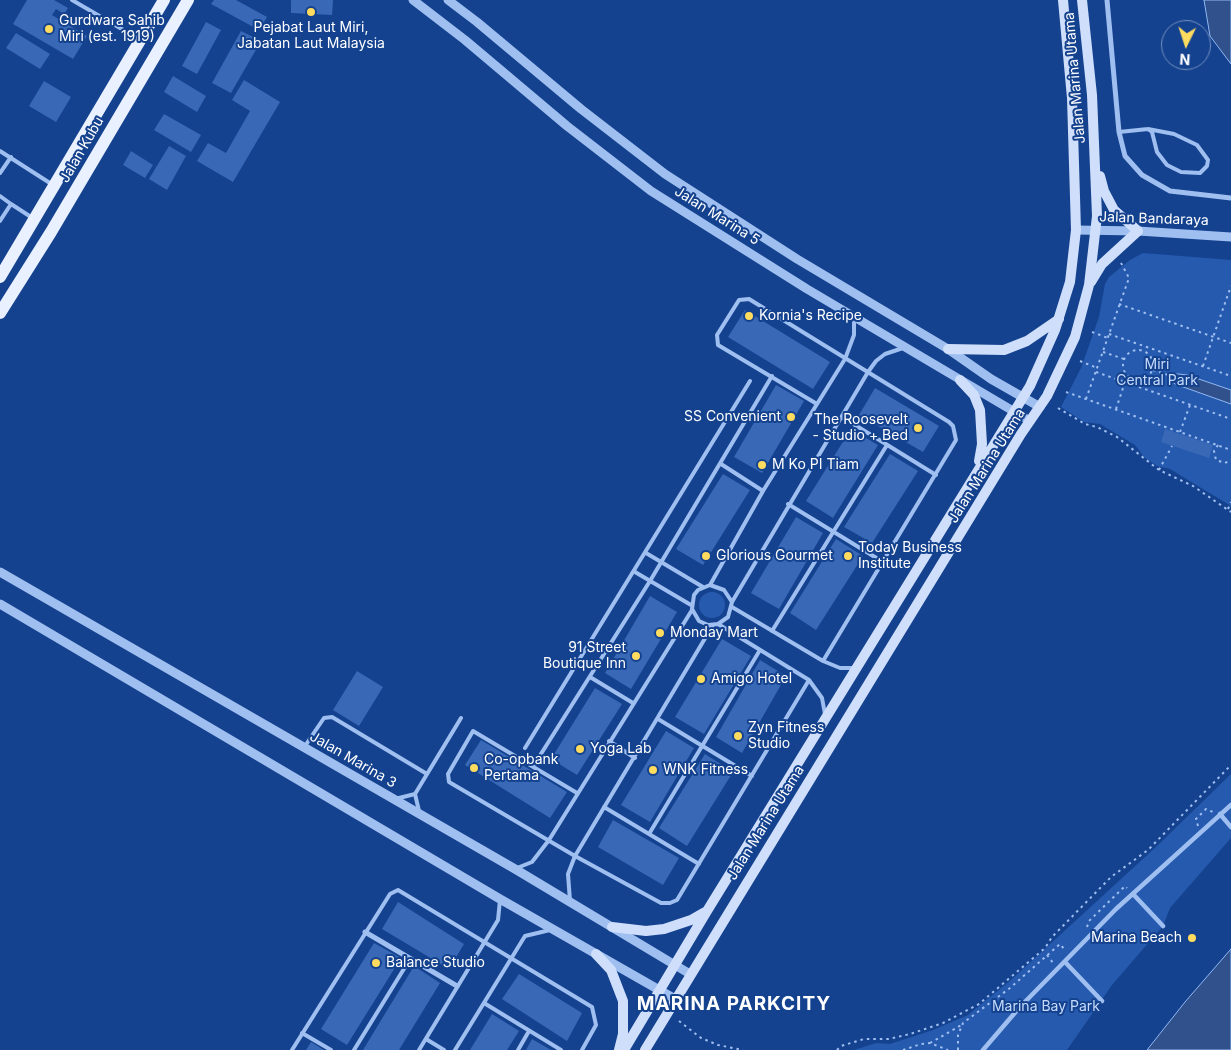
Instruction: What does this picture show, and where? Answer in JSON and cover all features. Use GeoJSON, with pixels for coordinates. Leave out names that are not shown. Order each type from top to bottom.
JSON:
{"type":"FeatureCollection","features":[{"type":"Feature","properties":{"kind":"main road","name":"Jalan Kubu"},"geometry":{"type":"LineString","coordinates":[[0,277],[164,0]]}},
{"type":"Feature","properties":{"kind":"main road","name":"Jalan Kubu"},"geometry":{"type":"LineString","coordinates":[[0,313],[56,224],[188,0]]}},
{"type":"Feature","properties":{"kind":"main road","name":"Jalan Marina Utama"},"geometry":{"type":"LineString","coordinates":[[624,1050],[707,911],[1030,386],[1059,319],[1070,282],[1076,230],[1072,98],[1063,0]]}},
{"type":"Feature","properties":{"kind":"main road","name":"Jalan Marina Utama"},"geometry":{"type":"LineString","coordinates":[[645,1050],[1053,386],[1075,336],[1089,284],[1096,230],[1096,160],[1082,0]]}},
{"type":"Feature","properties":{"kind":"main road"},"geometry":{"type":"LineString","coordinates":[[1089,284],[1102,264],[1138,231],[1114,210],[1104,191],[1096,160]]}},
{"type":"Feature","properties":{"kind":"main road"},"geometry":{"type":"LineString","coordinates":[[948,349],[1004,350],[1027,341],[1059,319]]}},
{"type":"Feature","properties":{"kind":"main road"},"geometry":{"type":"LineString","coordinates":[[960,380],[974,395],[982,419],[982,444],[977,470]]}},
{"type":"Feature","properties":{"kind":"main road"},"geometry":{"type":"LineString","coordinates":[[612,927],[646,931],[664,929],[691,920],[707,911]]}},
{"type":"Feature","properties":{"kind":"main road"},"geometry":{"type":"LineString","coordinates":[[596,954],[611,970],[623,1001],[623,1034],[619,1050]]}},
{"type":"Feature","properties":{"kind":"street","name":"Jalan Marina 5"},"geometry":{"type":"LineString","coordinates":[[413,0],[465,40],[568,126],[651,190],[854,318],[1030,421]]}},
{"type":"Feature","properties":{"kind":"street","name":"Jalan Marina 5"},"geometry":{"type":"LineString","coordinates":[[448,0],[477,22],[581,110],[665,174],[797,259],[948,349],[991,379],[1040,407]]}},
{"type":"Feature","properties":{"kind":"street"},"geometry":{"type":"LineString","coordinates":[[1107,0],[1118,132],[1125,156],[1150,181],[1170,191],[1231,198]]}},
{"type":"Feature","properties":{"kind":"street","name":"Jalan Bandaraya"},"geometry":{"type":"LineString","coordinates":[[1076,230],[1138,231],[1231,237]]}},
{"type":"Feature","properties":{"kind":"street","name":"Jalan Marina 3"},"geometry":{"type":"LineString","coordinates":[[0,572],[515,869],[690,974]]}},
{"type":"Feature","properties":{"kind":"street"},"geometry":{"type":"LineString","coordinates":[[0,604],[500,899],[675,999]]}},
{"type":"Feature","properties":{"kind":"street"},"geometry":{"type":"LineString","coordinates":[[983,1050],[1019,1008],[1070,956],[1133,894],[1231,805]]}},
{"type":"Feature","properties":{"kind":"street"},"geometry":{"type":"LineString","coordinates":[[1220,814],[1231,828]]}},
{"type":"Feature","properties":{"kind":"street"},"geometry":{"type":"LineString","coordinates":[[1133,894],[1163,926]]}},
{"type":"Feature","properties":{"kind":"street"},"geometry":{"type":"LineString","coordinates":[[365,932],[457,986]]}},
{"type":"Feature","properties":{"kind":"street"},"geometry":{"type":"LineString","coordinates":[[1065,962],[1102,1001]]}},
{"type":"Feature","properties":{"kind":"lane"},"geometry":{"type":"LineString","coordinates":[[72,0],[141,40]]}},
{"type":"Feature","properties":{"kind":"lane"},"geometry":{"type":"LineString","coordinates":[[1118,132],[1148,129],[1174,134],[1197,146],[1208,160],[1207,166],[1200,173],[1182,172],[1167,165],[1157,152],[1152,132],[1148,129]]}},
{"type":"Feature","properties":{"kind":"lane"},"geometry":{"type":"LineString","coordinates":[[0,151],[55,186]]}},
{"type":"Feature","properties":{"kind":"lane"},"geometry":{"type":"LineString","coordinates":[[0,173],[10,158]]}},
{"type":"Feature","properties":{"kind":"lane"},"geometry":{"type":"LineString","coordinates":[[0,196],[35,220]]}},
{"type":"Feature","properties":{"kind":"lane"},"geometry":{"type":"LineString","coordinates":[[0,222],[11,204]]}},
{"type":"Feature","properties":{"kind":"lane"},"geometry":{"type":"LineString","coordinates":[[817,404],[718,344],[716,336],[739,300],[749,299],[952,426],[956,440],[823,661]]}},
{"type":"Feature","properties":{"kind":"lane"},"geometry":{"type":"LineString","coordinates":[[710,585],[763,491],[845,359],[854,335],[854,318]]}},
{"type":"Feature","properties":{"kind":"lane"},"geometry":{"type":"LineString","coordinates":[[635,572],[691,607],[699,621],[713,625],[728,617],[732,604],[788,504],[842,418],[868,372],[876,361],[885,354],[904,348]]}},
{"type":"Feature","properties":{"kind":"lane"},"geometry":{"type":"LineString","coordinates":[[534,765],[650,581],[772,376]]}},
{"type":"Feature","properties":{"kind":"lane"},"geometry":{"type":"LineString","coordinates":[[525,748],[635,572],[750,381]]}},
{"type":"Feature","properties":{"kind":"lane"},"geometry":{"type":"LineString","coordinates":[[842,418],[936,475]]}},
{"type":"Feature","properties":{"kind":"lane"},"geometry":{"type":"LineString","coordinates":[[772,631],[887,445]]}},
{"type":"Feature","properties":{"kind":"lane"},"geometry":{"type":"LineString","coordinates":[[721,464],[763,491]]}},
{"type":"Feature","properties":{"kind":"lane"},"geometry":{"type":"LineString","coordinates":[[788,504],[883,562]]}},
{"type":"Feature","properties":{"kind":"lane"},"geometry":{"type":"LineString","coordinates":[[646,553],[703,587]]}},
{"type":"Feature","properties":{"kind":"lane"},"geometry":{"type":"LineString","coordinates":[[515,869],[532,862],[549,840],[691,607],[694,595],[703,587],[710,585],[724,590],[732,604],[772,631],[823,661],[840,668],[858,668]]}},
{"type":"Feature","properties":{"kind":"lane"},"geometry":{"type":"LineString","coordinates":[[718,624],[809,680],[822,698],[826,719]]}},
{"type":"Feature","properties":{"kind":"lane"},"geometry":{"type":"LineString","coordinates":[[570,902],[568,874],[575,856],[713,625]]}},
{"type":"Feature","properties":{"kind":"lane"},"geometry":{"type":"LineString","coordinates":[[649,834],[704,746],[760,650]]}},
{"type":"Feature","properties":{"kind":"lane"},"geometry":{"type":"LineString","coordinates":[[590,677],[633,703]]}},
{"type":"Feature","properties":{"kind":"lane"},"geometry":{"type":"LineString","coordinates":[[577,793],[534,765],[473,731],[447,778],[449,782],[575,856],[661,903],[670,903],[677,900],[809,680]]}},
{"type":"Feature","properties":{"kind":"lane"},"geometry":{"type":"LineString","coordinates":[[305,748],[324,718],[332,717],[427,774]]}},
{"type":"Feature","properties":{"kind":"lane"},"geometry":{"type":"LineString","coordinates":[[420,815],[415,794],[461,718]]}},
{"type":"Feature","properties":{"kind":"lane"},"geometry":{"type":"LineString","coordinates":[[658,719],[752,776]]}},
{"type":"Feature","properties":{"kind":"lane"},"geometry":{"type":"LineString","coordinates":[[609,741],[635,758]]}},
{"type":"Feature","properties":{"kind":"lane"},"geometry":{"type":"LineString","coordinates":[[393,799],[415,794]]}},
{"type":"Feature","properties":{"kind":"lane"},"geometry":{"type":"LineString","coordinates":[[604,807],[699,864]]}},
{"type":"Feature","properties":{"kind":"lane"},"geometry":{"type":"LineString","coordinates":[[292,1050],[390,894],[398,890],[592,1007],[596,1025],[582,1050]]}},
{"type":"Feature","properties":{"kind":"lane"},"geometry":{"type":"LineString","coordinates":[[419,1050],[498,920],[500,899]]}},
{"type":"Feature","properties":{"kind":"lane"},"geometry":{"type":"LineString","coordinates":[[455,1050],[525,936],[553,930]]}},
{"type":"Feature","properties":{"kind":"lane"},"geometry":{"type":"LineString","coordinates":[[354,1050],[410,959]]}},
{"type":"Feature","properties":{"kind":"lane"},"geometry":{"type":"LineString","coordinates":[[484,1003],[561,1050]]}},
{"type":"Feature","properties":{"kind":"lane"},"geometry":{"type":"LineString","coordinates":[[518,1050],[529,1031]]}},
{"type":"Feature","properties":{"kind":"lane"},"geometry":{"type":"LineString","coordinates":[[302,1033],[331,1050]]}},
{"type":"Feature","properties":{"kind":"lane"},"geometry":{"type":"LineString","coordinates":[[426,1039],[444,1050]]}},
{"type":"Feature","properties":{"kind":"path"},"geometry":{"type":"LineString","coordinates":[[1086,399],[1128,278],[1123,264],[1113,253]]}},
{"type":"Feature","properties":{"kind":"path"},"geometry":{"type":"LineString","coordinates":[[1203,366],[1231,286]]}},
{"type":"Feature","properties":{"kind":"path"},"geometry":{"type":"LineString","coordinates":[[1119,304],[1231,343]]}},
{"type":"Feature","properties":{"kind":"path"},"geometry":{"type":"LineString","coordinates":[[1092,332],[1108,338]]}},
{"type":"Feature","properties":{"kind":"path"},"geometry":{"type":"LineString","coordinates":[[1109,334],[1231,376]]}},
{"type":"Feature","properties":{"kind":"path"},"geometry":{"type":"LineString","coordinates":[[1141,350],[1150,355],[1153,370],[1146,378],[1132,379],[1125,373],[1124,359],[1131,352],[1141,350]]}},
{"type":"Feature","properties":{"kind":"path"},"geometry":{"type":"LineString","coordinates":[[1103,352],[1124,359]]}},
{"type":"Feature","properties":{"kind":"path"},"geometry":{"type":"LineString","coordinates":[[1080,362],[1097,368]]}},
{"type":"Feature","properties":{"kind":"path"},"geometry":{"type":"LineString","coordinates":[[1153,370],[1168,374]]}},
{"type":"Feature","properties":{"kind":"path"},"geometry":{"type":"LineString","coordinates":[[1096,372],[1231,419]]}},
{"type":"Feature","properties":{"kind":"path"},"geometry":{"type":"LineString","coordinates":[[1116,409],[1126,382]]}},
{"type":"Feature","properties":{"kind":"path"},"geometry":{"type":"LineString","coordinates":[[1066,392],[1231,450]]}},
{"type":"Feature","properties":{"kind":"path"},"geometry":{"type":"LineString","coordinates":[[1180,432],[1190,405]]}},
{"type":"Feature","properties":{"kind":"path"},"geometry":{"type":"LineString","coordinates":[[1058,408],[1085,424],[1097,427],[1117,438],[1159,470],[1193,486],[1230,511],[1231,502]]}},
{"type":"Feature","properties":{"kind":"path"},"geometry":{"type":"LineString","coordinates":[[1218,445],[1214,451],[1216,460],[1225,463],[1231,460]]}},
{"type":"Feature","properties":{"kind":"path"},"geometry":{"type":"LineString","coordinates":[[1159,470],[1172,446]]}},
{"type":"Feature","properties":{"kind":"path"},"geometry":{"type":"LineString","coordinates":[[837,1050],[841,1046],[864,1040],[889,1039],[910,1034],[942,1023],[979,1004],[1044,948],[1052,937],[1111,877],[1148,850],[1231,765]]}},
{"type":"Feature","properties":{"kind":"path"},"geometry":{"type":"LineString","coordinates":[[1199,833],[1196,819],[1206,809],[1220,814]]}},
{"type":"Feature","properties":{"kind":"path"},"geometry":{"type":"LineString","coordinates":[[903,1050],[920,1044],[930,1043],[963,1024],[1010,988],[1060,944],[1070,956]]}},
{"type":"Feature","properties":{"kind":"path"},"geometry":{"type":"LineString","coordinates":[[679,1021],[701,1038],[718,1045],[743,1050]]}},
{"type":"Feature","properties":{"kind":"path"},"geometry":{"type":"LineString","coordinates":[[958,1050],[958,1035],[963,1024]]}},
{"type":"Feature","properties":{"kind":"path"},"geometry":{"type":"LineString","coordinates":[[930,1043],[948,1050]]}},
{"type":"Feature","properties":{"kind":"green space","name":"Miri Central Park"},"geometry":{"type":"Polygon","coordinates":[[[1143,253],[1231,260],[1231,506],[1170,469],[1157,466],[1145,458],[1135,445],[1100,424],[1084,422],[1061,407],[1081,368],[1099,317],[1105,284],[1109,277],[1130,260],[1143,253]]]}},
{"type":"Feature","properties":{"kind":"green space"},"geometry":{"type":"Polygon","coordinates":[[[712,592],[721,596],[725,605],[721,614],[712,618],[703,614],[699,605],[703,596],[712,592]]]}},
{"type":"Feature","properties":{"kind":"green space","name":"Marina Bay Park"},"geometry":{"type":"Polygon","coordinates":[[[1231,774],[1231,838],[1170,908],[1163,926],[1112,985],[1067,1050],[854,1050],[876,1043],[890,1044],[933,1030],[968,1015],[1011,980],[1157,846],[1231,774]]]}},
{"type":"Feature","properties":{"kind":"shaded area"},"geometry":{"type":"Polygon","coordinates":[[[1204,0],[1231,0],[1231,64],[1211,37],[1211,20],[1207,20],[1204,0]]]}},
{"type":"Feature","properties":{"kind":"shaded area"},"geometry":{"type":"Polygon","coordinates":[[[1170,373],[1187,375],[1231,390],[1231,404],[1175,384],[1168,378],[1170,373]]]}},
{"type":"Feature","properties":{"kind":"shaded area"},"geometry":{"type":"Polygon","coordinates":[[[1231,949],[1231,1050],[1147,1050],[1185,1002],[1231,949]]]}},
{"type":"Feature","properties":{"kind":"building","name":"Gurdwara Sahib Miri (est. 1919)"},"geometry":{"type":"Polygon","coordinates":[[[27,0],[54,0],[68,8],[64,14],[56,9],[52,15],[87,36],[73,59],[13,24],[27,0]]]}},
{"type":"Feature","properties":{"kind":"building"},"geometry":{"type":"Polygon","coordinates":[[[214,0],[236,0],[267,17],[259,30],[211,4],[214,0]]]}},
{"type":"Feature","properties":{"kind":"building"},"geometry":{"type":"Polygon","coordinates":[[[291,0],[333,0],[332,15],[291,13],[291,0]]]}},
{"type":"Feature","properties":{"kind":"building"},"geometry":{"type":"Polygon","coordinates":[[[206,22],[221,30],[197,74],[182,66],[206,22]]]}},
{"type":"Feature","properties":{"kind":"building"},"geometry":{"type":"Polygon","coordinates":[[[241,31],[261,41],[231,93],[212,83],[241,31]]]}},
{"type":"Feature","properties":{"kind":"building"},"geometry":{"type":"Polygon","coordinates":[[[16,33],[50,54],[40,69],[6,48],[16,33]]]}},
{"type":"Feature","properties":{"kind":"building"},"geometry":{"type":"Polygon","coordinates":[[[173,76],[206,96],[197,112],[164,92],[173,76]]]}},
{"type":"Feature","properties":{"kind":"building"},"geometry":{"type":"Polygon","coordinates":[[[244,80],[280,102],[233,182],[197,161],[208,143],[226,153],[250,111],[232,100],[244,80]]]}},
{"type":"Feature","properties":{"kind":"building"},"geometry":{"type":"Polygon","coordinates":[[[44,81],[71,97],[56,122],[29,106],[44,81]]]}},
{"type":"Feature","properties":{"kind":"building"},"geometry":{"type":"Polygon","coordinates":[[[164,114],[201,135],[191,152],[154,130],[164,114]]]}},
{"type":"Feature","properties":{"kind":"building"},"geometry":{"type":"Polygon","coordinates":[[[169,146],[186,156],[167,190],[149,179],[169,146]]]}},
{"type":"Feature","properties":{"kind":"building"},"geometry":{"type":"Polygon","coordinates":[[[131,151],[153,165],[145,178],[123,165],[131,151]]]}},
{"type":"Feature","properties":{"kind":"building"},"geometry":{"type":"Polygon","coordinates":[[[745,310],[830,362],[813,389],[728,337],[745,310]]]}},
{"type":"Feature","properties":{"kind":"building"},"geometry":{"type":"Polygon","coordinates":[[[776,385],[804,401],[762,473],[734,457],[776,385]]]}},
{"type":"Feature","properties":{"kind":"building"},"geometry":{"type":"Polygon","coordinates":[[[875,388],[939,426],[923,452],[859,415],[875,388]]]}},
{"type":"Feature","properties":{"kind":"building"},"geometry":{"type":"Polygon","coordinates":[[[851,429],[878,445],[833,518],[806,501],[851,429]]]}},
{"type":"Feature","properties":{"kind":"building"},"geometry":{"type":"Polygon","coordinates":[[[1165,429],[1213,445],[1209,458],[1161,442],[1165,429]]]}},
{"type":"Feature","properties":{"kind":"building"},"geometry":{"type":"Polygon","coordinates":[[[890,454],[918,471],[872,543],[844,527],[890,454]]]}},
{"type":"Feature","properties":{"kind":"building"},"geometry":{"type":"Polygon","coordinates":[[[723,474],[750,490],[703,565],[676,549],[723,474]]]}},
{"type":"Feature","properties":{"kind":"building"},"geometry":{"type":"Polygon","coordinates":[[[796,517],[823,533],[779,609],[751,593],[796,517]]]}},
{"type":"Feature","properties":{"kind":"building"},"geometry":{"type":"Polygon","coordinates":[[[836,539],[863,556],[816,630],[790,613],[836,539]]]}},
{"type":"Feature","properties":{"kind":"building"},"geometry":{"type":"Polygon","coordinates":[[[650,596],[677,612],[631,689],[605,673],[650,596]]]}},
{"type":"Feature","properties":{"kind":"building"},"geometry":{"type":"Polygon","coordinates":[[[722,639],[751,656],[704,734],[675,717],[722,639]]]}},
{"type":"Feature","properties":{"kind":"building"},"geometry":{"type":"Polygon","coordinates":[[[760,660],[786,676],[742,753],[716,737],[760,660]]]}},
{"type":"Feature","properties":{"kind":"building"},"geometry":{"type":"Polygon","coordinates":[[[357,671],[383,687],[359,726],[333,710],[357,671]]]}},
{"type":"Feature","properties":{"kind":"building"},"geometry":{"type":"Polygon","coordinates":[[[595,688],[622,704],[577,775],[551,759],[595,688]]]}},
{"type":"Feature","properties":{"kind":"building"},"geometry":{"type":"Polygon","coordinates":[[[666,731],[694,748],[650,822],[621,805],[666,731]]]}},
{"type":"Feature","properties":{"kind":"building"},"geometry":{"type":"Polygon","coordinates":[[[481,740],[567,792],[550,818],[465,765],[481,740]]]}},
{"type":"Feature","properties":{"kind":"building"},"geometry":{"type":"Polygon","coordinates":[[[705,754],[733,772],[687,846],[659,828],[705,754]]]}},
{"type":"Feature","properties":{"kind":"building"},"geometry":{"type":"Polygon","coordinates":[[[613,820],[679,858],[663,885],[598,847],[613,820]]]}},
{"type":"Feature","properties":{"kind":"building"},"geometry":{"type":"Polygon","coordinates":[[[398,902],[464,944],[449,969],[382,929],[398,902]]]}},
{"type":"Feature","properties":{"kind":"building"},"geometry":{"type":"Polygon","coordinates":[[[374,943],[401,958],[347,1045],[321,1029],[374,943]]]}},
{"type":"Feature","properties":{"kind":"building"},"geometry":{"type":"Polygon","coordinates":[[[414,966],[440,983],[399,1050],[363,1050],[414,966]]]}},
{"type":"Feature","properties":{"kind":"building"},"geometry":{"type":"Polygon","coordinates":[[[519,974],[582,1013],[567,1041],[502,999],[519,974]]]}},
{"type":"Feature","properties":{"kind":"building"},"geometry":{"type":"Polygon","coordinates":[[[492,1014],[519,1031],[507,1050],[470,1050],[492,1014]]]}},
{"type":"Feature","properties":{"kind":"building"},"geometry":{"type":"Polygon","coordinates":[[[532,1039],[551,1050],[526,1050],[532,1039]]]}},
{"type":"Feature","properties":{"kind":"building"},"geometry":{"type":"Polygon","coordinates":[[[311,1042],[324,1050],[306,1050],[311,1042]]]}},
{"type":"Feature","properties":{"kind":"place","name":"Pejabat Laut Miri, Jabatan Laut Malaysia"},"geometry":{"type":"Point","coordinates":[311,12]}},
{"type":"Feature","properties":{"kind":"place","name":"Gurdwara Sahib Miri (est. 1919)"},"geometry":{"type":"Point","coordinates":[49,29]}},
{"type":"Feature","properties":{"kind":"place","name":"Kornia's Recipe"},"geometry":{"type":"Point","coordinates":[749,316]}},
{"type":"Feature","properties":{"kind":"place","name":"SS Convenient"},"geometry":{"type":"Point","coordinates":[791,417]}},
{"type":"Feature","properties":{"kind":"place","name":"The Roosevelt - Studio + Bed"},"geometry":{"type":"Point","coordinates":[918,428]}},
{"type":"Feature","properties":{"kind":"place","name":"M Ko PI Tiam"},"geometry":{"type":"Point","coordinates":[762,465]}},
{"type":"Feature","properties":{"kind":"place","name":"Glorious Gourmet"},"geometry":{"type":"Point","coordinates":[706,556]}},
{"type":"Feature","properties":{"kind":"place","name":"Today Business Institute"},"geometry":{"type":"Point","coordinates":[848,556]}},
{"type":"Feature","properties":{"kind":"place","name":"Monday Mart"},"geometry":{"type":"Point","coordinates":[660,633]}},
{"type":"Feature","properties":{"kind":"place","name":"91 Street Boutique Inn"},"geometry":{"type":"Point","coordinates":[636,656]}},
{"type":"Feature","properties":{"kind":"place","name":"Amigo Hotel"},"geometry":{"type":"Point","coordinates":[701,679]}},
{"type":"Feature","properties":{"kind":"place","name":"Zyn Fitness Studio"},"geometry":{"type":"Point","coordinates":[738,736]}},
{"type":"Feature","properties":{"kind":"place","name":"Yoga Lab"},"geometry":{"type":"Point","coordinates":[580,749]}},
{"type":"Feature","properties":{"kind":"place","name":"Co-opbank Pertama"},"geometry":{"type":"Point","coordinates":[474,768]}},
{"type":"Feature","properties":{"kind":"place","name":"WNK Fitness"},"geometry":{"type":"Point","coordinates":[653,770]}},
{"type":"Feature","properties":{"kind":"place","name":"Marina Beach"},"geometry":{"type":"Point","coordinates":[1192,938]}},
{"type":"Feature","properties":{"kind":"place","name":"Balance Studio"},"geometry":{"type":"Point","coordinates":[376,963]}},
{"type":"Feature","properties":{"kind":"district","name":"MARINA PARKCITY"},"geometry":{"type":"Point","coordinates":[734,1004]}}]}
